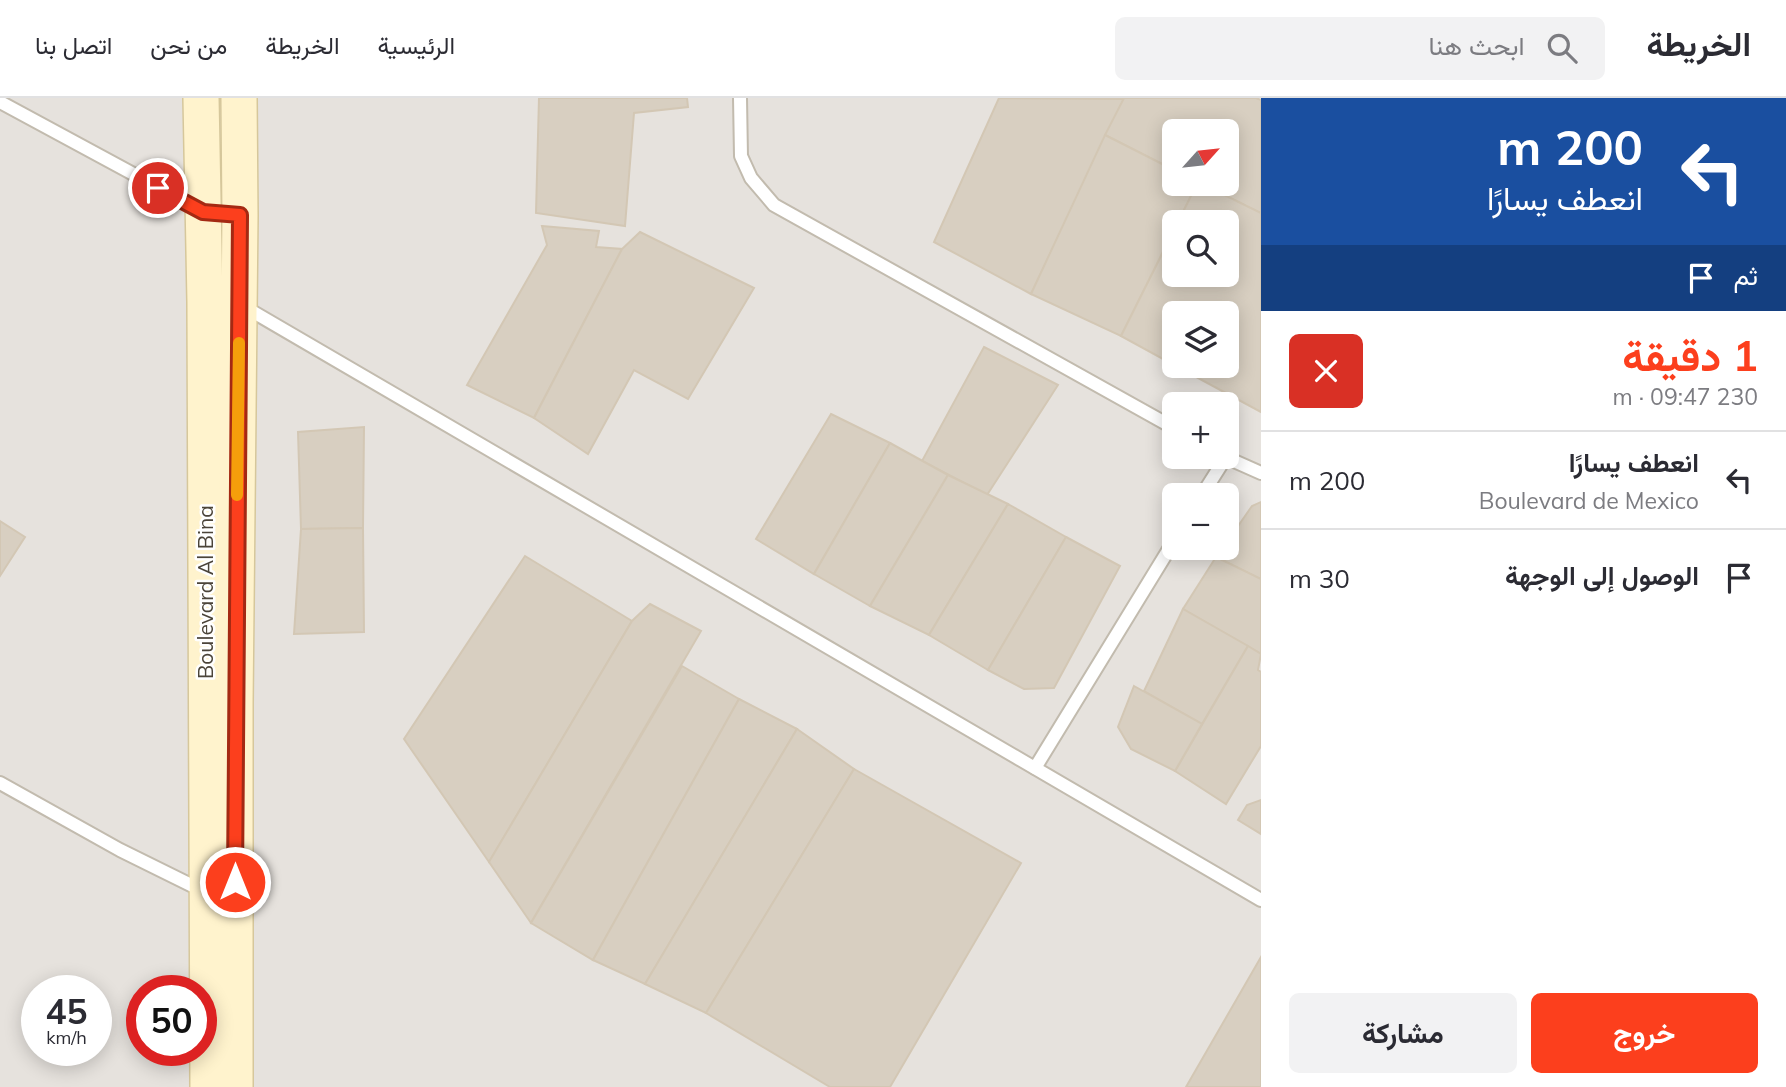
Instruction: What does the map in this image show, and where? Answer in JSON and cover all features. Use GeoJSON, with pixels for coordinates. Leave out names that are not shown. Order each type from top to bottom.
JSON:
{"type":"FeatureCollection","features":[{"type":"Feature","properties":{"kind":"main road","name":"Boulevard Al Bina"},"geometry":{"type":"LineString","coordinates":[[201,98],[222,213]]}},
{"type":"Feature","properties":{"kind":"main road","name":"Boulevard Al Bina"},"geometry":{"type":"LineString","coordinates":[[208,1087],[207,893],[222,213],[239,98]]}},
{"type":"Feature","properties":{"kind":"main road","name":"Boulevard Al Bina"},"geometry":{"type":"LineString","coordinates":[[222,303],[235,716],[235,1087]]}},
{"type":"Feature","properties":{"kind":"lane"},"geometry":{"type":"LineString","coordinates":[[740,98],[741,156],[751,178],[774,205],[1162,422]]}},
{"type":"Feature","properties":{"kind":"lane"},"geometry":{"type":"LineString","coordinates":[[0,102],[222,213]]}},
{"type":"Feature","properties":{"kind":"lane"},"geometry":{"type":"LineString","coordinates":[[222,303],[1261,900]]}},
{"type":"Feature","properties":{"kind":"lane"},"geometry":{"type":"LineString","coordinates":[[1239,463],[1261,473]]}},
{"type":"Feature","properties":{"kind":"lane"},"geometry":{"type":"LineString","coordinates":[[1035,768],[1162,560]]}},
{"type":"Feature","properties":{"kind":"lane"},"geometry":{"type":"LineString","coordinates":[[0,783],[120,850],[207,893]]}},
{"type":"Feature","properties":{"kind":"shaded area"},"geometry":{"type":"Polygon","coordinates":[[[0,98],[1261,98],[1261,1087],[0,1087],[0,98]]]}},
{"type":"Feature","properties":{"kind":"building"},"geometry":{"type":"Polygon","coordinates":[[[539,98],[687,98],[688,107],[634,113],[625,226],[536,213],[539,98]]]}},
{"type":"Feature","properties":{"kind":"building"},"geometry":{"type":"Polygon","coordinates":[[[999,98],[1124,99],[1031,294],[934,242],[999,98]]]}},
{"type":"Feature","properties":{"kind":"building"},"geometry":{"type":"Polygon","coordinates":[[[1124,98],[1261,100],[1261,213],[1226,196],[1239,196],[1239,119],[1162,119],[1162,164],[1105,135],[1124,98]]]}},
{"type":"Feature","properties":{"kind":"building"},"geometry":{"type":"Polygon","coordinates":[[[1105,135],[1162,164],[1162,196],[1191,196],[1184,210],[1162,210],[1162,254],[1121,336],[1031,294],[1105,135]]]}},
{"type":"Feature","properties":{"kind":"building"},"geometry":{"type":"Polygon","coordinates":[[[1191,196],[1226,196],[1261,213],[1261,412],[1239,400],[1239,392],[1224,392],[1198,378],[1239,378],[1239,301],[1162,301],[1162,358],[1121,336],[1162,254],[1162,287],[1239,287],[1239,210],[1184,210],[1191,196]]]}},
{"type":"Feature","properties":{"kind":"building"},"geometry":{"type":"Polygon","coordinates":[[[542,226],[599,231],[596,247],[622,249],[534,418],[467,385],[547,245],[542,226]]]}},
{"type":"Feature","properties":{"kind":"building"},"geometry":{"type":"Polygon","coordinates":[[[640,232],[754,288],[688,399],[634,370],[588,454],[534,418],[622,249],[640,232]]]}},
{"type":"Feature","properties":{"kind":"building"},"geometry":{"type":"Polygon","coordinates":[[[984,347],[1058,385],[987,495],[922,461],[984,347]]]}},
{"type":"Feature","properties":{"kind":"building"},"geometry":{"type":"Polygon","coordinates":[[[831,414],[890,443],[814,574],[756,539],[831,414]]]}},
{"type":"Feature","properties":{"kind":"building"},"geometry":{"type":"Polygon","coordinates":[[[364,427],[363,528],[301,529],[298,432],[364,427]]]}},
{"type":"Feature","properties":{"kind":"building"},"geometry":{"type":"Polygon","coordinates":[[[890,443],[948,475],[870,606],[814,574],[890,443]]]}},
{"type":"Feature","properties":{"kind":"building"},"geometry":{"type":"Polygon","coordinates":[[[948,475],[1008,504],[929,635],[870,606],[948,475]]]}},
{"type":"Feature","properties":{"kind":"building"},"geometry":{"type":"Polygon","coordinates":[[[1261,502],[1261,579],[1222,560],[1239,560],[1239,525],[1252,506],[1261,502]]]}},
{"type":"Feature","properties":{"kind":"building"},"geometry":{"type":"Polygon","coordinates":[[[1008,504],[1066,537],[988,670],[929,635],[1008,504]]]}},
{"type":"Feature","properties":{"kind":"building"},"geometry":{"type":"Polygon","coordinates":[[[0,521],[25,537],[0,576],[0,521]]]}},
{"type":"Feature","properties":{"kind":"building"},"geometry":{"type":"Polygon","coordinates":[[[363,528],[364,632],[294,634],[301,529],[363,528]]]}},
{"type":"Feature","properties":{"kind":"building"},"geometry":{"type":"Polygon","coordinates":[[[1066,537],[1120,566],[1054,688],[1024,689],[988,670],[1066,537]]]}},
{"type":"Feature","properties":{"kind":"building"},"geometry":{"type":"Polygon","coordinates":[[[525,556],[632,621],[489,862],[404,739],[525,556]]]}},
{"type":"Feature","properties":{"kind":"building"},"geometry":{"type":"Polygon","coordinates":[[[1214,560],[1222,560],[1261,579],[1261,654],[1183,609],[1214,560]]]}},
{"type":"Feature","properties":{"kind":"building"},"geometry":{"type":"Polygon","coordinates":[[[650,604],[701,631],[531,923],[489,862],[632,621],[650,604]]]}},
{"type":"Feature","properties":{"kind":"building"},"geometry":{"type":"Polygon","coordinates":[[[1183,609],[1248,646],[1202,724],[1144,691],[1183,609]]]}},
{"type":"Feature","properties":{"kind":"building"},"geometry":{"type":"Polygon","coordinates":[[[1248,646],[1261,654],[1258,670],[1261,672],[1261,746],[1226,804],[1175,771],[1248,646]]]}},
{"type":"Feature","properties":{"kind":"building"},"geometry":{"type":"Polygon","coordinates":[[[682,666],[739,699],[593,960],[531,923],[682,666]]]}},
{"type":"Feature","properties":{"kind":"building"},"geometry":{"type":"Polygon","coordinates":[[[1134,686],[1202,724],[1175,771],[1131,749],[1118,727],[1134,686]]]}},
{"type":"Feature","properties":{"kind":"building"},"geometry":{"type":"Polygon","coordinates":[[[739,699],[797,729],[645,984],[593,960],[739,699]]]}},
{"type":"Feature","properties":{"kind":"building"},"geometry":{"type":"Polygon","coordinates":[[[797,729],[854,769],[706,1013],[645,984],[797,729]]]}},
{"type":"Feature","properties":{"kind":"building"},"geometry":{"type":"Polygon","coordinates":[[[854,769],[1021,863],[890,1087],[830,1087],[706,1013],[854,769]]]}},
{"type":"Feature","properties":{"kind":"building"},"geometry":{"type":"Polygon","coordinates":[[[1261,800],[1261,834],[1238,820],[1247,805],[1261,800]]]}},
{"type":"Feature","properties":{"kind":"building"},"geometry":{"type":"Polygon","coordinates":[[[1261,957],[1261,1087],[1186,1087],[1261,957]]]}},
{"type":"Feature","properties":{"kind":"slow traffic"},"geometry":{"type":"LineString","coordinates":[[237,495],[239,343]]}},
{"type":"Feature","properties":{"kind":"route"},"geometry":{"type":"LineString","coordinates":[[158,188],[203,212],[240,215],[235,882]]}}]}
